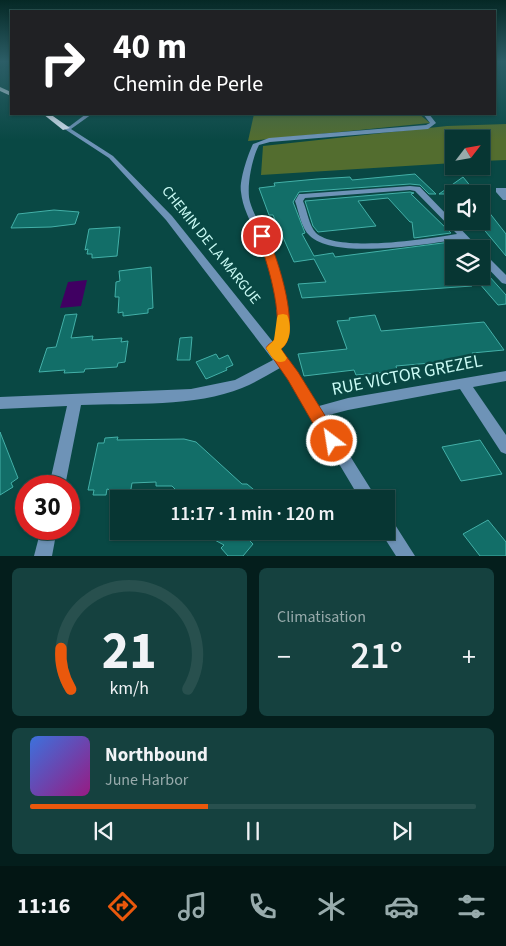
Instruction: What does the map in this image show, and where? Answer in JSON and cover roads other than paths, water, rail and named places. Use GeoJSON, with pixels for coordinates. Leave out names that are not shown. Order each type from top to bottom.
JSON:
{"type":"FeatureCollection","features":[{"type":"Feature","properties":{"kind":"main road"},"geometry":{"type":"LineString","coordinates":[[47,115],[66,128]]}},
{"type":"Feature","properties":{"kind":"street"},"geometry":{"type":"LineString","coordinates":[[66,128],[88,115]]}},
{"type":"Feature","properties":{"kind":"street"},"geometry":{"type":"LineString","coordinates":[[273,348],[280,344],[284,331],[278,278],[269,251],[246,202],[244,189],[252,150],[256,144],[269,140],[428,127],[434,123],[427,115]]}},
{"type":"Feature","properties":{"kind":"street","name":"CHEMIN DE LA MARGUE"},"geometry":{"type":"LineString","coordinates":[[66,128],[100,148],[133,177],[170,218],[273,348],[363,490]]}},
{"type":"Feature","properties":{"kind":"street"},"geometry":{"type":"LineString","coordinates":[[464,236],[411,242],[343,246],[323,242],[312,234],[299,201],[302,196],[417,189],[464,236],[468,240]]}},
{"type":"Feature","properties":{"kind":"street"},"geometry":{"type":"LineString","coordinates":[[506,190],[499,190],[506,198]]}},
{"type":"Feature","properties":{"kind":"street"},"geometry":{"type":"LineString","coordinates":[[490,264],[506,281]]}},
{"type":"Feature","properties":{"kind":"street"},"geometry":{"type":"LineString","coordinates":[[0,403],[191,395],[223,389],[247,380],[282,361]]}},
{"type":"Feature","properties":{"kind":"street","name":"RUE VICTOR GREZEL"},"geometry":{"type":"LineString","coordinates":[[315,413],[348,404],[506,376]]}},
{"type":"Feature","properties":{"kind":"street"},"geometry":{"type":"LineString","coordinates":[[463,383],[506,447]]}},
{"type":"Feature","properties":{"kind":"street"},"geometry":{"type":"LineString","coordinates":[[59,475],[75,400]]}},
{"type":"Feature","properties":{"kind":"street"},"geometry":{"type":"LineString","coordinates":[[43,556],[46,540]]}},
{"type":"Feature","properties":{"kind":"street"},"geometry":{"type":"LineString","coordinates":[[395,540],[406,556]]}}]}
